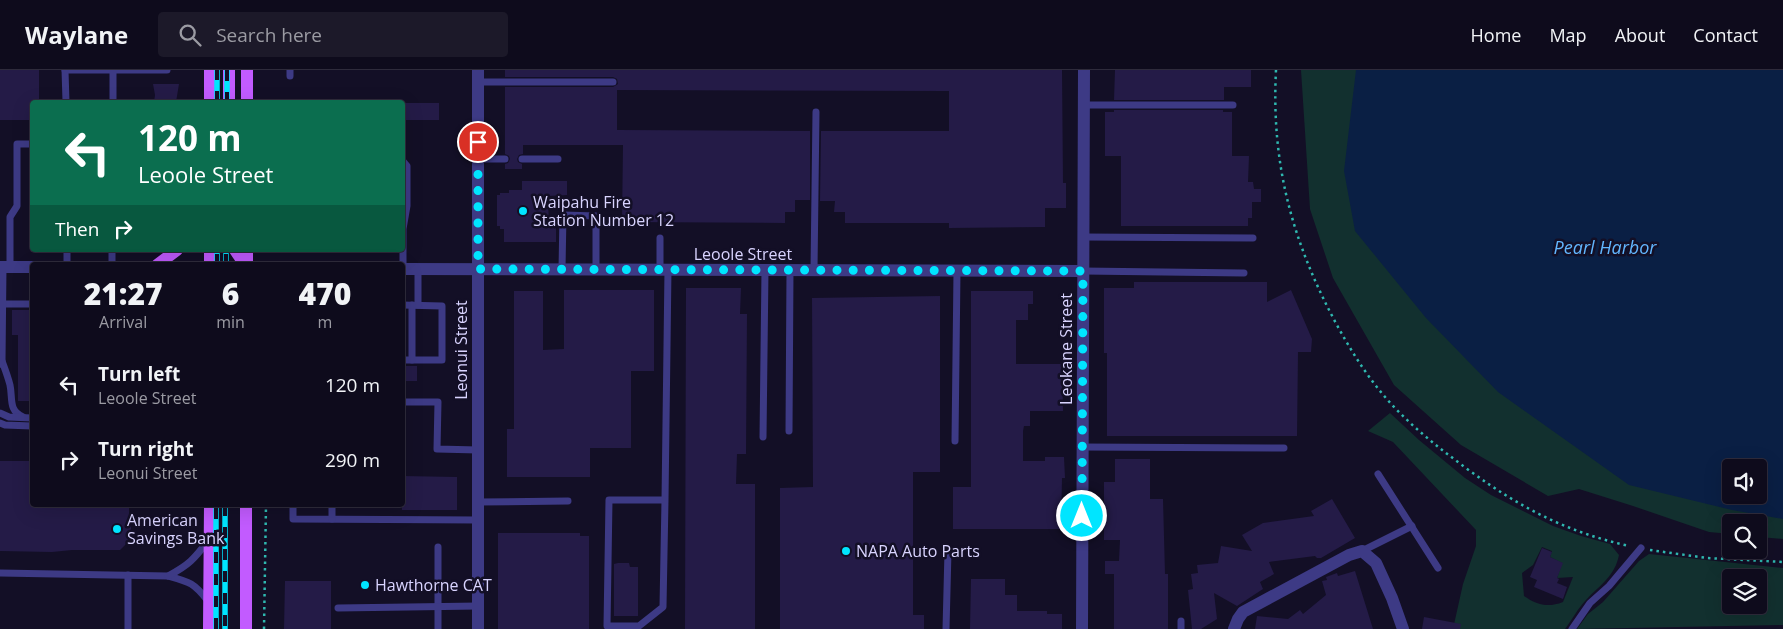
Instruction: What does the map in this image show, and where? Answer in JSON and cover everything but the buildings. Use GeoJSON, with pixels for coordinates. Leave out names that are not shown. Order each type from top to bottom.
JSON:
{"type":"FeatureCollection","features":[{"type":"Feature","properties":{"kind":"main road"},"geometry":{"type":"LineString","coordinates":[[210,70],[210,100]]}},
{"type":"Feature","properties":{"kind":"main road"},"geometry":{"type":"LineString","coordinates":[[229,70],[229,100]]}},
{"type":"Feature","properties":{"kind":"main road"},"geometry":{"type":"LineString","coordinates":[[247,70],[247,100]]}},
{"type":"Feature","properties":{"kind":"main road"},"geometry":{"type":"LineString","coordinates":[[161,262],[173,252]]}},
{"type":"Feature","properties":{"kind":"main road"},"geometry":{"type":"LineString","coordinates":[[209,629],[210,507]]}},
{"type":"Feature","properties":{"kind":"main road"},"geometry":{"type":"LineString","coordinates":[[246,507],[246,629]]}},
{"type":"Feature","properties":{"kind":"street","name":"Leokane Street"},"geometry":{"type":"LineString","coordinates":[[1082,629],[1084,70]]}},
{"type":"Feature","properties":{"kind":"street","name":"Leonui Street"},"geometry":{"type":"LineString","coordinates":[[478,76],[478,629]]}},
{"type":"Feature","properties":{"kind":"street"},"geometry":{"type":"LineString","coordinates":[[4,267],[30,267]]}},
{"type":"Feature","properties":{"kind":"street","name":"Leoole Street"},"geometry":{"type":"LineString","coordinates":[[405,269],[1083,271]]}},
{"type":"Feature","properties":{"kind":"street"},"geometry":{"type":"LineString","coordinates":[[1234,629],[1238,619],[1244,612],[1349,555],[1362,551],[1376,563],[1392,598],[1403,629]]}},
{"type":"Feature","properties":{"kind":"lane"},"geometry":{"type":"LineString","coordinates":[[66,100],[65,70],[167,70]]}},
{"type":"Feature","properties":{"kind":"lane"},"geometry":{"type":"LineString","coordinates":[[113,70],[113,100]]}},
{"type":"Feature","properties":{"kind":"lane"},"geometry":{"type":"LineString","coordinates":[[478,76],[613,82]]}},
{"type":"Feature","properties":{"kind":"lane"},"geometry":{"type":"LineString","coordinates":[[1084,105],[1233,105]]}},
{"type":"Feature","properties":{"kind":"lane"},"geometry":{"type":"LineString","coordinates":[[814,270],[816,112]]}},
{"type":"Feature","properties":{"kind":"lane"},"geometry":{"type":"LineString","coordinates":[[0,370],[4,267],[10,217],[17,206],[17,144],[30,144]]}},
{"type":"Feature","properties":{"kind":"lane"},"geometry":{"type":"LineString","coordinates":[[478,159],[505,159]]}},
{"type":"Feature","properties":{"kind":"lane"},"geometry":{"type":"LineString","coordinates":[[522,159],[558,159]]}},
{"type":"Feature","properties":{"kind":"lane"},"geometry":{"type":"LineString","coordinates":[[405,164],[407,166],[405,189]]}},
{"type":"Feature","properties":{"kind":"lane"},"geometry":{"type":"LineString","coordinates":[[562,269],[563,215],[596,216],[596,269]]}},
{"type":"Feature","properties":{"kind":"lane"},"geometry":{"type":"LineString","coordinates":[[1083,237],[1253,238]]}},
{"type":"Feature","properties":{"kind":"lane"},"geometry":{"type":"LineString","coordinates":[[660,238],[664,270],[665,500],[663,607],[639,626],[607,626],[609,500],[665,500]]}},
{"type":"Feature","properties":{"kind":"lane"},"geometry":{"type":"LineString","coordinates":[[412,360],[418,269]]}},
{"type":"Feature","properties":{"kind":"lane"},"geometry":{"type":"LineString","coordinates":[[763,437],[765,270]]}},
{"type":"Feature","properties":{"kind":"lane"},"geometry":{"type":"LineString","coordinates":[[789,431],[790,270]]}},
{"type":"Feature","properties":{"kind":"lane"},"geometry":{"type":"LineString","coordinates":[[955,441],[957,271]]}},
{"type":"Feature","properties":{"kind":"lane"},"geometry":{"type":"LineString","coordinates":[[1083,271],[1244,272]]}},
{"type":"Feature","properties":{"kind":"lane"},"geometry":{"type":"LineString","coordinates":[[3,304],[30,304]]}},
{"type":"Feature","properties":{"kind":"lane"},"geometry":{"type":"LineString","coordinates":[[405,305],[442,306],[442,360],[405,360]]}},
{"type":"Feature","properties":{"kind":"lane"},"geometry":{"type":"LineString","coordinates":[[1,362],[10,386],[11,404],[18,415],[23,417]]}},
{"type":"Feature","properties":{"kind":"lane"},"geometry":{"type":"LineString","coordinates":[[405,402],[438,402],[437,450],[478,450]]}},
{"type":"Feature","properties":{"kind":"lane"},"geometry":{"type":"LineString","coordinates":[[0,413],[10,417],[30,418]]}},
{"type":"Feature","properties":{"kind":"lane"},"geometry":{"type":"LineString","coordinates":[[0,423],[5,426],[30,426]]}},
{"type":"Feature","properties":{"kind":"lane"},"geometry":{"type":"LineString","coordinates":[[1082,447],[1284,448]]}},
{"type":"Feature","properties":{"kind":"lane"},"geometry":{"type":"LineString","coordinates":[[1378,474],[1438,568]]}},
{"type":"Feature","properties":{"kind":"lane"},"geometry":{"type":"LineString","coordinates":[[478,502],[568,501]]}},
{"type":"Feature","properties":{"kind":"lane"},"geometry":{"type":"LineString","coordinates":[[293,507],[293,519],[478,520]]}},
{"type":"Feature","properties":{"kind":"lane"},"geometry":{"type":"LineString","coordinates":[[332,507],[332,519]]}},
{"type":"Feature","properties":{"kind":"lane"},"geometry":{"type":"LineString","coordinates":[[1362,551],[1412,526]]}},
{"type":"Feature","properties":{"kind":"lane"},"geometry":{"type":"LineString","coordinates":[[168,576],[186,567],[194,560],[210,539]]}},
{"type":"Feature","properties":{"kind":"lane"},"geometry":{"type":"LineString","coordinates":[[438,547],[438,629]]}},
{"type":"Feature","properties":{"kind":"lane"},"geometry":{"type":"LineString","coordinates":[[1572,629],[1587,607],[1609,586],[1641,548]]}},
{"type":"Feature","properties":{"kind":"lane"},"geometry":{"type":"LineString","coordinates":[[946,629],[948,551]]}},
{"type":"Feature","properties":{"kind":"lane"},"geometry":{"type":"LineString","coordinates":[[0,572],[168,576],[187,581],[196,586],[210,602]]}},
{"type":"Feature","properties":{"kind":"lane"},"geometry":{"type":"LineString","coordinates":[[128,575],[128,629]]}},
{"type":"Feature","properties":{"kind":"lane"},"geometry":{"type":"LineString","coordinates":[[338,608],[478,606]]}},
{"type":"Feature","properties":{"kind":"lane"},"geometry":{"type":"LineString","coordinates":[[1181,621],[1181,629]]}},
{"type":"Feature","properties":{"kind":"path"},"geometry":{"type":"LineString","coordinates":[[1276,70],[1278,149],[1294,229],[1325,302],[1351,351],[1394,407],[1432,443],[1510,498],[1552,521],[1584,534],[1666,553],[1708,558],[1783,562]]}},
{"type":"Feature","properties":{"kind":"path"},"geometry":{"type":"LineString","coordinates":[[264,629],[266,507]]}},
{"type":"Feature","properties":{"kind":"green space"},"geometry":{"type":"Polygon","coordinates":[[[1301,70],[1406,70],[1722,483],[1722,504],[1767,504],[1767,493],[1783,488],[1783,539],[1767,538],[1767,514],[1722,514],[1722,533],[1709,532],[1579,489],[1548,496],[1461,445],[1394,385],[1333,278],[1310,209],[1301,70]]]}},
{"type":"Feature","properties":{"kind":"green space"},"geometry":{"type":"Polygon","coordinates":[[[1390,413],[1465,478],[1491,495],[1553,526],[1610,544],[1619,555],[1614,569],[1583,603],[1565,629],[1453,629],[1463,584],[1476,546],[1476,530],[1393,442],[1368,431],[1390,413]],[[1542,547],[1533,565],[1522,573],[1524,596],[1533,602],[1543,605],[1563,602],[1573,577],[1557,578],[1562,563],[1550,557],[1552,551],[1542,547]]]}},
{"type":"Feature","properties":{"kind":"green space"},"geometry":{"type":"Polygon","coordinates":[[[1649,554],[1783,568],[1783,625],[1577,629],[1588,614],[1603,602],[1639,561],[1649,554]]]}},
{"type":"Feature","properties":{"kind":"water","name":"Pearl Harbor"},"geometry":{"type":"Polygon","coordinates":[[[1356,70],[1783,70],[1783,519],[1767,516],[1767,514],[1732,510],[1629,485],[1498,392],[1426,318],[1355,231],[1344,171],[1356,70]]]}},
{"type":"Feature","properties":{"kind":"railway"},"geometry":{"type":"LineString","coordinates":[[217,70],[217,100]]}},
{"type":"Feature","properties":{"kind":"railway"},"geometry":{"type":"LineString","coordinates":[[227,70],[227,100]]}},
{"type":"Feature","properties":{"kind":"railway"},"geometry":{"type":"LineString","coordinates":[[217,252],[217,262]]}},
{"type":"Feature","properties":{"kind":"railway"},"geometry":{"type":"LineString","coordinates":[[226,252],[226,262]]}},
{"type":"Feature","properties":{"kind":"railway"},"geometry":{"type":"LineString","coordinates":[[216,507],[216,629]]}},
{"type":"Feature","properties":{"kind":"railway"},"geometry":{"type":"LineString","coordinates":[[225,507],[225,629]]}},
{"type":"Feature","properties":{"kind":"place","name":"Waipahu Fire Station Number 12"},"geometry":{"type":"Point","coordinates":[523,211]}},
{"type":"Feature","properties":{"kind":"place","name":"American Savings Bank"},"geometry":{"type":"Point","coordinates":[117,529]}},
{"type":"Feature","properties":{"kind":"place","name":"NAPA Auto Parts"},"geometry":{"type":"Point","coordinates":[846,551]}},
{"type":"Feature","properties":{"kind":"place","name":"Hawthorne CAT"},"geometry":{"type":"Point","coordinates":[365,585]}},
{"type":"Feature","properties":{"kind":"route"},"geometry":{"type":"LineString","coordinates":[[478,142],[478,269],[1083,271],[1082,516]]}}]}
